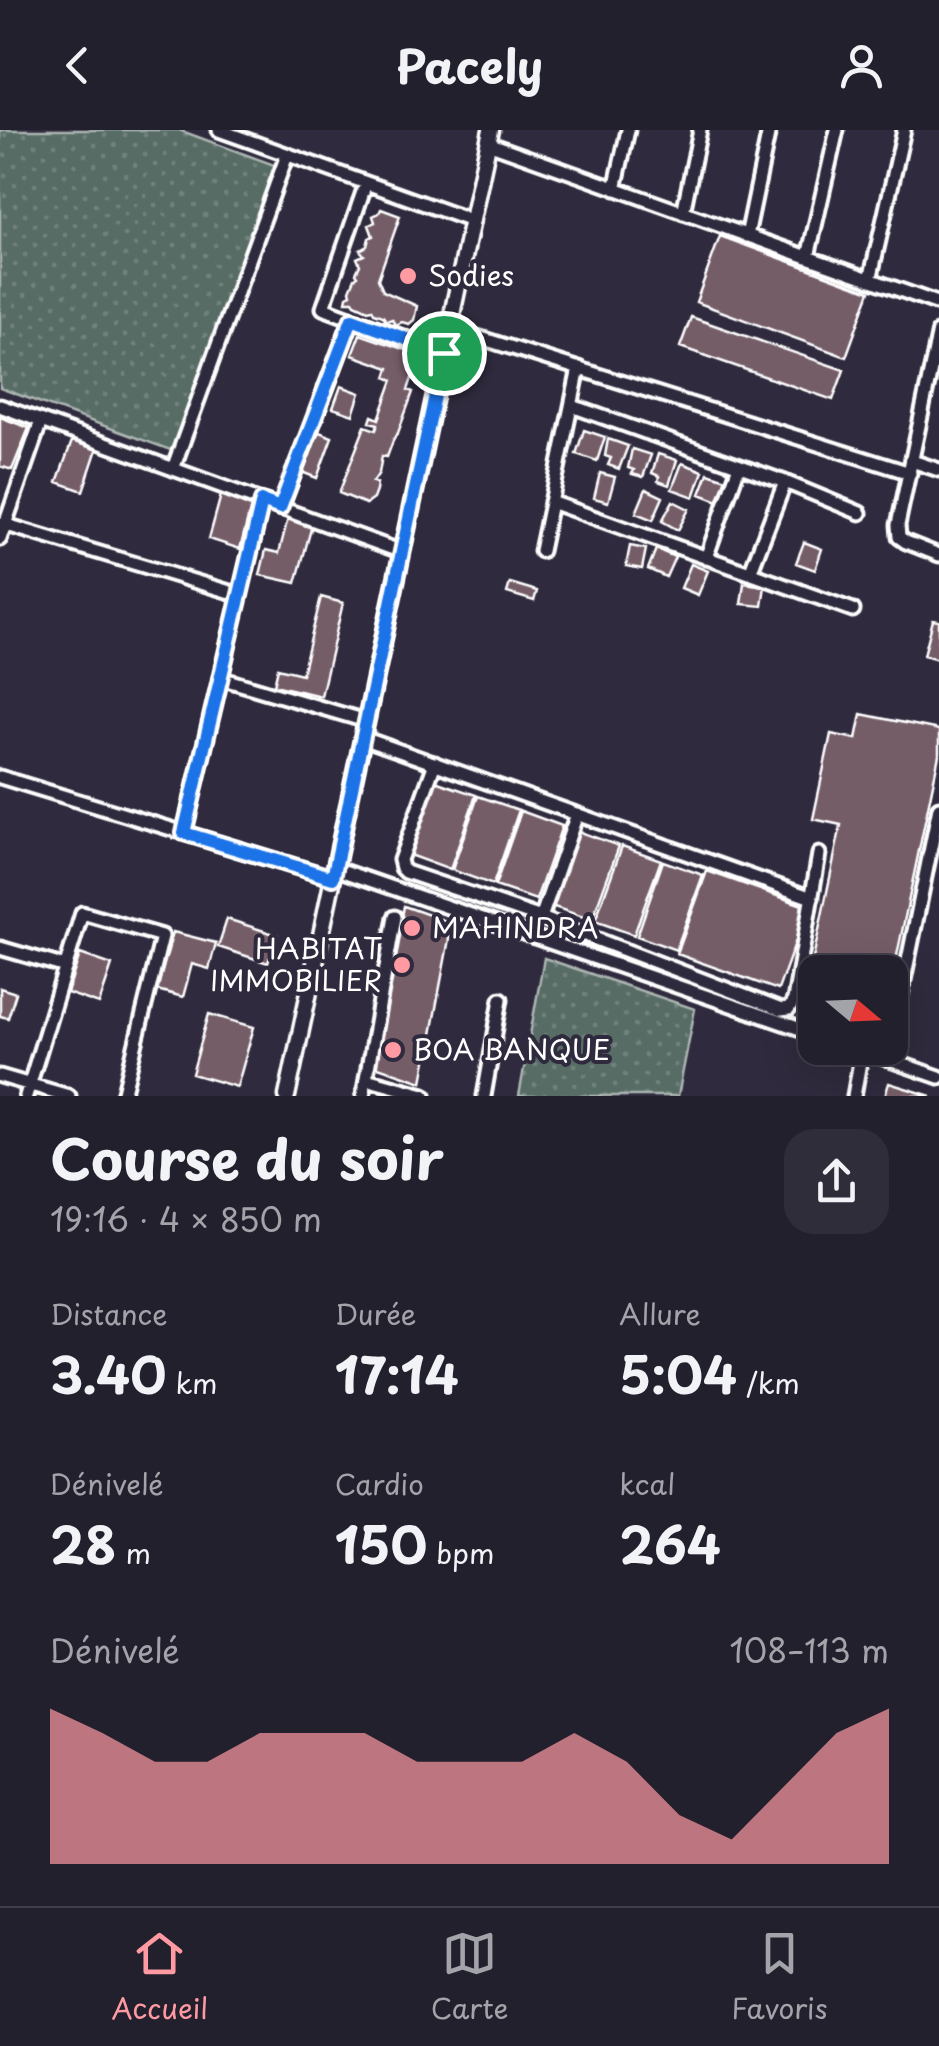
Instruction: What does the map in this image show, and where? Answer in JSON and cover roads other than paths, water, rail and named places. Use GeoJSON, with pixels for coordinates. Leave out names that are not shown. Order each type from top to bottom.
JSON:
{"type":"FeatureCollection","features":[{"type":"Feature","properties":{"kind":"main road"},"geometry":{"type":"LineString","coordinates":[[287,1096],[489,136]]}},
{"type":"Feature","properties":{"kind":"street"},"geometry":{"type":"LineString","coordinates":[[219,130],[472,222]]}},
{"type":"Feature","properties":{"kind":"street"},"geometry":{"type":"LineString","coordinates":[[615,189],[628,130]]}},
{"type":"Feature","properties":{"kind":"street"},"geometry":{"type":"LineString","coordinates":[[682,213],[700,130]]}},
{"type":"Feature","properties":{"kind":"street"},"geometry":{"type":"LineString","coordinates":[[746,236],[769,130]]}},
{"type":"Feature","properties":{"kind":"street"},"geometry":{"type":"LineString","coordinates":[[870,280],[904,130]]}},
{"type":"Feature","properties":{"kind":"street"},"geometry":{"type":"LineString","coordinates":[[808,258],[834,131]]}},
{"type":"Feature","properties":{"kind":"street"},"geometry":{"type":"LineString","coordinates":[[489,136],[615,189],[939,304]]}},
{"type":"Feature","properties":{"kind":"street"},"geometry":{"type":"LineString","coordinates":[[173,469],[287,155]]}},
{"type":"Feature","properties":{"kind":"street"},"geometry":{"type":"LineString","coordinates":[[366,184],[322,308],[444,353]]}},
{"type":"Feature","properties":{"kind":"street"},"geometry":{"type":"LineString","coordinates":[[280,508],[352,319]]}},
{"type":"Feature","properties":{"kind":"street"},"geometry":{"type":"LineString","coordinates":[[449,328],[911,467],[939,470]]}},
{"type":"Feature","properties":{"kind":"street"},"geometry":{"type":"LineString","coordinates":[[939,331],[937,355],[898,525],[899,537],[939,555]]}},
{"type":"Feature","properties":{"kind":"street"},"geometry":{"type":"LineString","coordinates":[[541,552],[580,368]]}},
{"type":"Feature","properties":{"kind":"street"},"geometry":{"type":"LineString","coordinates":[[0,406],[402,552]]}},
{"type":"Feature","properties":{"kind":"street"},"geometry":{"type":"LineString","coordinates":[[572,406],[784,482],[860,514]]}},
{"type":"Feature","properties":{"kind":"street"},"geometry":{"type":"LineString","coordinates":[[0,540],[2,524],[41,421]]}},
{"type":"Feature","properties":{"kind":"street"},"geometry":{"type":"LineString","coordinates":[[706,558],[739,466]]}},
{"type":"Feature","properties":{"kind":"street"},"geometry":{"type":"LineString","coordinates":[[750,573],[784,482]]}},
{"type":"Feature","properties":{"kind":"street"},"geometry":{"type":"LineString","coordinates":[[184,833],[262,501]]}},
{"type":"Feature","properties":{"kind":"street"},"geometry":{"type":"LineString","coordinates":[[550,502],[853,610]]}},
{"type":"Feature","properties":{"kind":"street"},"geometry":{"type":"LineString","coordinates":[[2,524],[240,596]]}},
{"type":"Feature","properties":{"kind":"street"},"geometry":{"type":"LineString","coordinates":[[220,678],[366,722]]}},
{"type":"Feature","properties":{"kind":"street"},"geometry":{"type":"LineString","coordinates":[[363,738],[812,898]]}},
{"type":"Feature","properties":{"kind":"street"},"geometry":{"type":"LineString","coordinates":[[435,764],[400,860],[406,872],[541,918],[781,1010],[789,1008],[794,1000],[819,854]]}},
{"type":"Feature","properties":{"kind":"street"},"geometry":{"type":"LineString","coordinates":[[0,777],[334,873],[798,1028]]}},
{"type":"Feature","properties":{"kind":"street"},"geometry":{"type":"LineString","coordinates":[[908,961],[939,808]]}},
{"type":"Feature","properties":{"kind":"street"},"geometry":{"type":"LineString","coordinates":[[541,918],[577,814]]}},
{"type":"Feature","properties":{"kind":"street"},"geometry":{"type":"LineString","coordinates":[[28,1090],[82,913],[162,936],[123,1096]]}},
{"type":"Feature","properties":{"kind":"street"},"geometry":{"type":"LineString","coordinates":[[363,1096],[395,917]]}},
{"type":"Feature","properties":{"kind":"street"},"geometry":{"type":"LineString","coordinates":[[0,948],[66,966]]}},
{"type":"Feature","properties":{"kind":"street"},"geometry":{"type":"LineString","coordinates":[[484,1096],[501,998]]}},
{"type":"Feature","properties":{"kind":"street"},"geometry":{"type":"LineString","coordinates":[[854,1096],[857,1065]]}},
{"type":"Feature","properties":{"kind":"street"},"geometry":{"type":"LineString","coordinates":[[906,1065],[939,1076]]}},
{"type":"Feature","properties":{"kind":"street"},"geometry":{"type":"LineString","coordinates":[[0,1076],[28,1090],[69,1096]]}},
{"type":"Feature","properties":{"kind":"street"},"geometry":{"type":"LineString","coordinates":[[366,1079],[424,1095]]}},
{"type":"Feature","properties":{"kind":"place","name":"Sodies"},"geometry":{"type":"Point","coordinates":[408,276]}},
{"type":"Feature","properties":{"kind":"place","name":"MAHINDRA"},"geometry":{"type":"Point","coordinates":[412,928]}},
{"type":"Feature","properties":{"kind":"place","name":"HABITAT IMMOBILIER"},"geometry":{"type":"Point","coordinates":[402,965]}},
{"type":"Feature","properties":{"kind":"place","name":"BOA BANQUE"},"geometry":{"type":"Point","coordinates":[393,1050]}}]}
